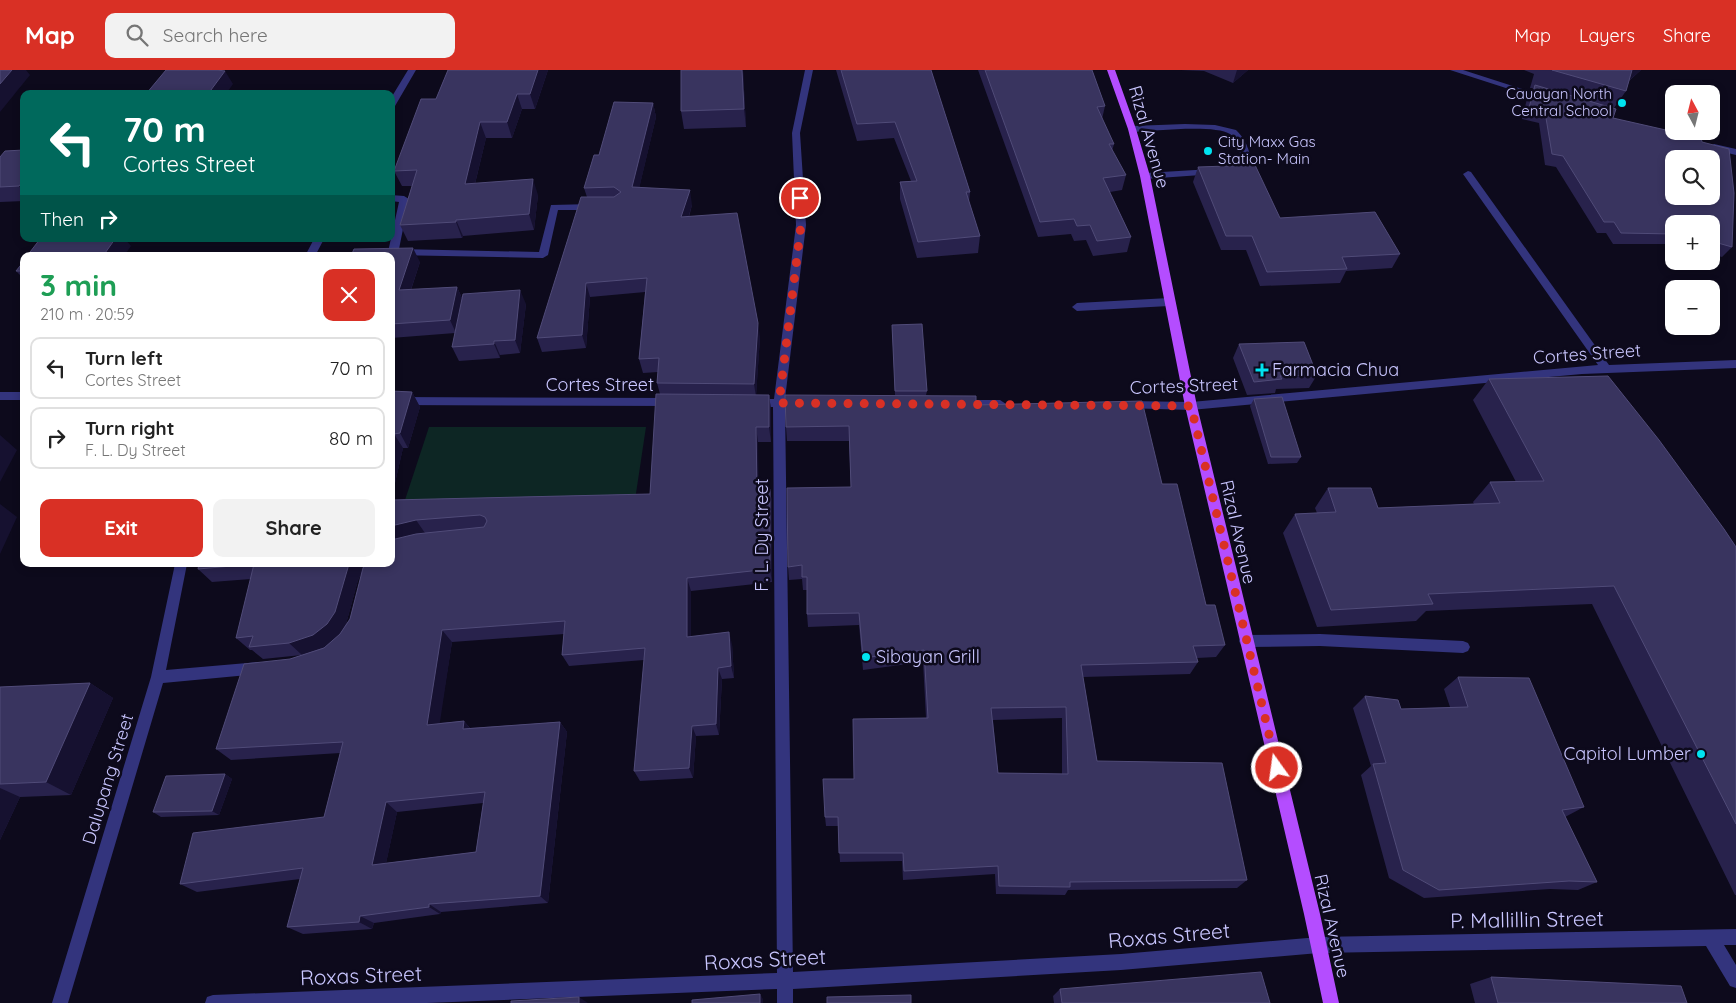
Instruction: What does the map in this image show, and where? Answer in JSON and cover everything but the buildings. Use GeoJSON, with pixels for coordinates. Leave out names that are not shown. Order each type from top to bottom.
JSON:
{"type":"FeatureCollection","features":[{"type":"Feature","properties":{"kind":"main road","name":"Rizal Avenue"},"geometry":{"type":"LineString","coordinates":[[1111,70],[1132,129],[1145,176],[1191,406],[1312,914],[1331,1003]]}},
{"type":"Feature","properties":{"kind":"street"},"geometry":{"type":"LineString","coordinates":[[395,99],[412,70]]}},
{"type":"Feature","properties":{"kind":"street","name":"F. L. Dy Street"},"geometry":{"type":"LineString","coordinates":[[785,1003],[783,981],[779,403],[801,225],[796,133],[809,70]]}},
{"type":"Feature","properties":{"kind":"street"},"geometry":{"type":"LineString","coordinates":[[1454,70],[1554,100]]}},
{"type":"Feature","properties":{"kind":"street"},"geometry":{"type":"LineString","coordinates":[[1132,129],[1215,127],[1233,131],[1238,138],[1247,162],[1246,168],[1233,171],[1145,176]]}},
{"type":"Feature","properties":{"kind":"street"},"geometry":{"type":"LineString","coordinates":[[1703,144],[1736,152]]}},
{"type":"Feature","properties":{"kind":"street"},"geometry":{"type":"LineString","coordinates":[[1468,174],[1606,369]]}},
{"type":"Feature","properties":{"kind":"street"},"geometry":{"type":"LineString","coordinates":[[394,252],[404,198],[395,198]]}},
{"type":"Feature","properties":{"kind":"street"},"geometry":{"type":"LineString","coordinates":[[395,252],[543,254],[554,207],[600,206]]}},
{"type":"Feature","properties":{"kind":"street"},"geometry":{"type":"LineString","coordinates":[[1077,307],[1169,302]]}},
{"type":"Feature","properties":{"kind":"street","name":"Cortes Street"},"geometry":{"type":"LineString","coordinates":[[1112,405],[1191,406],[1584,374],[1606,369],[1736,364]]}},
{"type":"Feature","properties":{"kind":"street"},"geometry":{"type":"LineString","coordinates":[[0,396],[20,396]]}},
{"type":"Feature","properties":{"kind":"street","name":"Cortes Street"},"geometry":{"type":"LineString","coordinates":[[395,401],[689,402]]}},
{"type":"Feature","properties":{"kind":"street"},"geometry":{"type":"LineString","coordinates":[[739,403],[818,403]]}},
{"type":"Feature","properties":{"kind":"street"},"geometry":{"type":"LineString","coordinates":[[946,404],[1014,404]]}},
{"type":"Feature","properties":{"kind":"street","name":"Dalupang Street"},"geometry":{"type":"LineString","coordinates":[[60,1003],[158,677],[180,567]]}},
{"type":"Feature","properties":{"kind":"street"},"geometry":{"type":"LineString","coordinates":[[1246,641],[1320,640],[1463,647]]}},
{"type":"Feature","properties":{"kind":"street"},"geometry":{"type":"LineString","coordinates":[[158,677],[274,666]]}},
{"type":"Feature","properties":{"kind":"street","name":"P. Mallillin Street"},"geometry":{"type":"LineString","coordinates":[[1318,945],[1736,937]]}},
{"type":"Feature","properties":{"kind":"street"},"geometry":{"type":"LineString","coordinates":[[1710,938],[1736,980]]}},
{"type":"Feature","properties":{"kind":"street","name":"Roxas Street"},"geometry":{"type":"LineString","coordinates":[[213,1003],[783,981],[1121,962],[1318,945]]}},
{"type":"Feature","properties":{"kind":"green space"},"geometry":{"type":"Polygon","coordinates":[[[429,427],[646,427],[635,500],[405,500],[429,427]]]}},
{"type":"Feature","properties":{"kind":"place","name":"Cauayan North Central School"},"geometry":{"type":"Point","coordinates":[1622,103]}},
{"type":"Feature","properties":{"kind":"place","name":"City Maxx Gas Station- Main"},"geometry":{"type":"Point","coordinates":[1208,151]}},
{"type":"Feature","properties":{"kind":"place","name":"Farmacia Chua"},"geometry":{"type":"Point","coordinates":[1262,370]}},
{"type":"Feature","properties":{"kind":"place","name":"Sibayan Grill"},"geometry":{"type":"Point","coordinates":[866,657]}},
{"type":"Feature","properties":{"kind":"place","name":"Capitol Lumber"},"geometry":{"type":"Point","coordinates":[1701,754]}},
{"type":"Feature","properties":{"kind":"route"},"geometry":{"type":"LineString","coordinates":[[800,198],[801,225],[779,403],[1191,406],[1277,768]]}}]}
